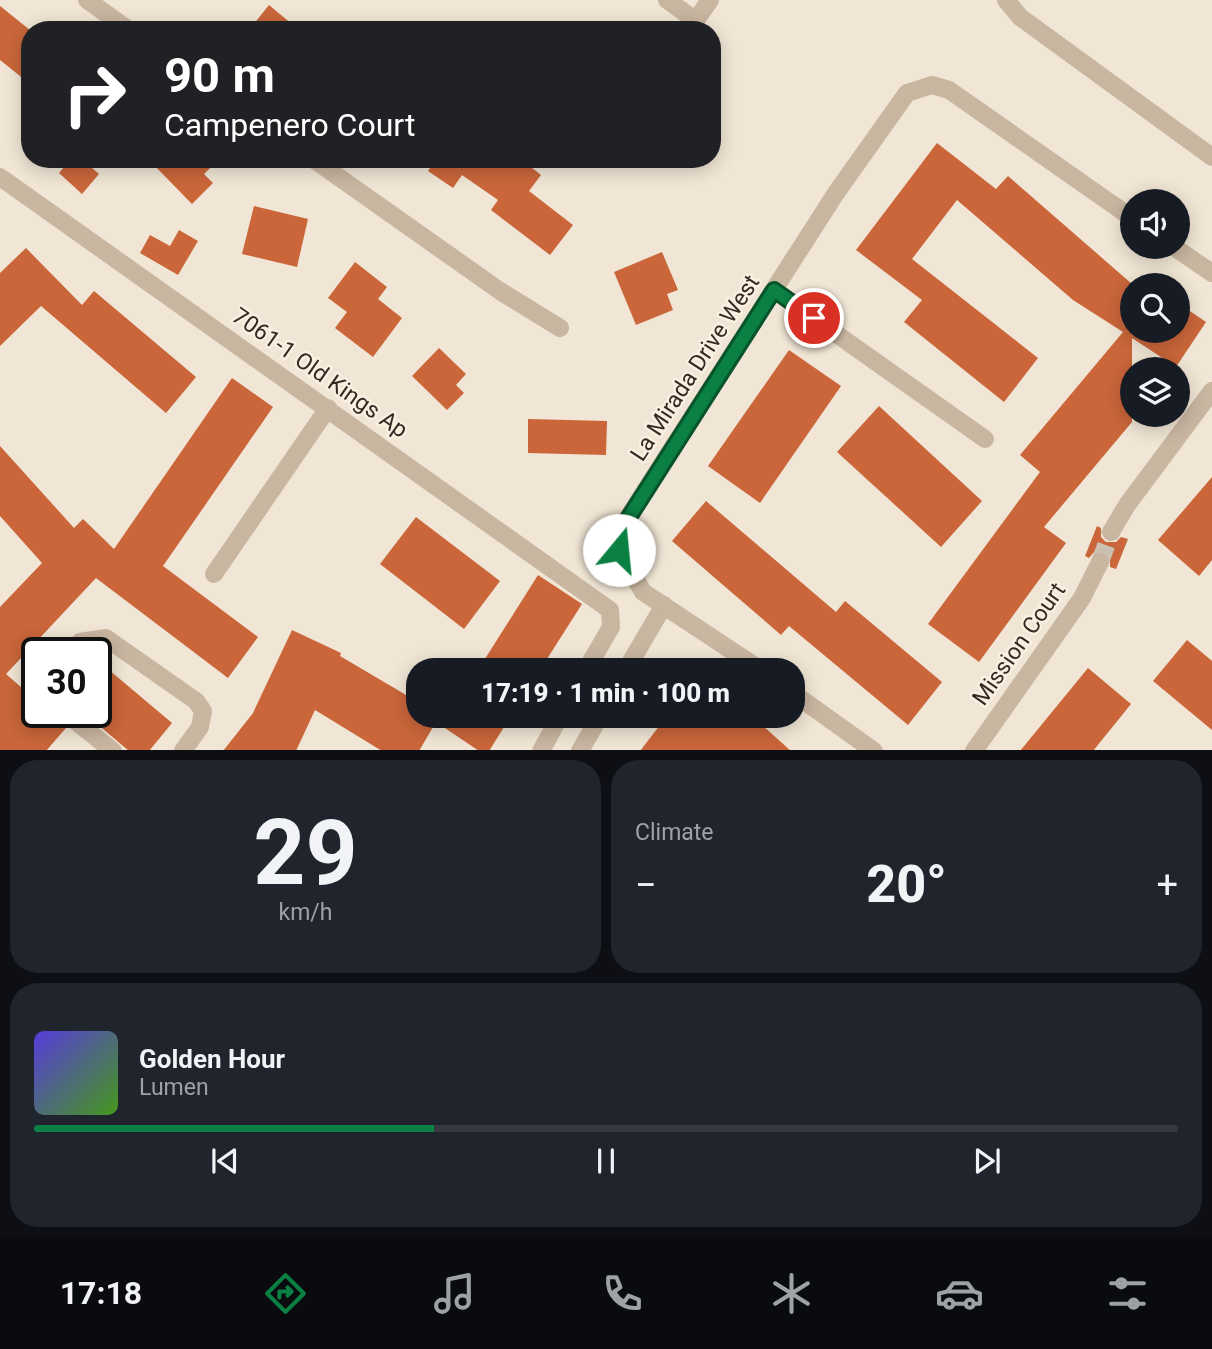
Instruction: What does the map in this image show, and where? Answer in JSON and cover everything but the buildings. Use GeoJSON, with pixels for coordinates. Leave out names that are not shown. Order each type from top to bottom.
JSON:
{"type":"FeatureCollection","features":[{"type":"Feature","properties":{"kind":"street"},"geometry":{"type":"LineString","coordinates":[[87,0],[116,21]]}},
{"type":"Feature","properties":{"kind":"street"},"geometry":{"type":"LineString","coordinates":[[667,0],[688,21]]}},
{"type":"Feature","properties":{"kind":"street"},"geometry":{"type":"LineString","coordinates":[[695,21],[710,0]]}},
{"type":"Feature","properties":{"kind":"street"},"geometry":{"type":"LineString","coordinates":[[1006,0],[1020,17],[1212,157]]}},
{"type":"Feature","properties":{"kind":"street","name":"La Mirada Drive West"},"geometry":{"type":"LineString","coordinates":[[743,658],[643,592],[619,550],[624,525],[836,193],[907,93],[932,85],[949,90],[1120,210]]}},
{"type":"Feature","properties":{"kind":"street"},"geometry":{"type":"LineString","coordinates":[[326,168],[559,328]]}},
{"type":"Feature","properties":{"kind":"street","name":"7061-1 Old Kings Ap"},"geometry":{"type":"LineString","coordinates":[[0,177],[610,610],[611,627],[593,658]]}},
{"type":"Feature","properties":{"kind":"street"},"geometry":{"type":"LineString","coordinates":[[1190,258],[1212,273]]}},
{"type":"Feature","properties":{"kind":"street"},"geometry":{"type":"LineString","coordinates":[[774,290],[985,439]]}},
{"type":"Feature","properties":{"kind":"street"},"geometry":{"type":"LineString","coordinates":[[1111,533],[1128,505],[1212,391]]}},
{"type":"Feature","properties":{"kind":"street"},"geometry":{"type":"LineString","coordinates":[[214,574],[328,408]]}},
{"type":"Feature","properties":{"kind":"street","name":"Mission Court"},"geometry":{"type":"LineString","coordinates":[[975,750],[1082,598],[1100,562]]}},
{"type":"Feature","properties":{"kind":"street"},"geometry":{"type":"LineString","coordinates":[[633,658],[664,605]]}},
{"type":"Feature","properties":{"kind":"street"},"geometry":{"type":"LineString","coordinates":[[112,642],[197,701],[203,711],[200,727],[184,750]]}},
{"type":"Feature","properties":{"kind":"street"},"geometry":{"type":"LineString","coordinates":[[805,702],[873,750]]}},
{"type":"Feature","properties":{"kind":"street"},"geometry":{"type":"LineString","coordinates":[[81,728],[102,748]]}},
{"type":"Feature","properties":{"kind":"street"},"geometry":{"type":"LineString","coordinates":[[542,750],[554,728]]}},
{"type":"Feature","properties":{"kind":"street"},"geometry":{"type":"LineString","coordinates":[[581,750],[593,728]]}},
{"type":"Feature","properties":{"kind":"tunnel"},"geometry":{"type":"LineString","coordinates":[[1100,562],[1111,532]]}},
{"type":"Feature","properties":{"kind":"route"},"geometry":{"type":"LineString","coordinates":[[619,550],[624,525],[774,290],[814,318]]}}]}
